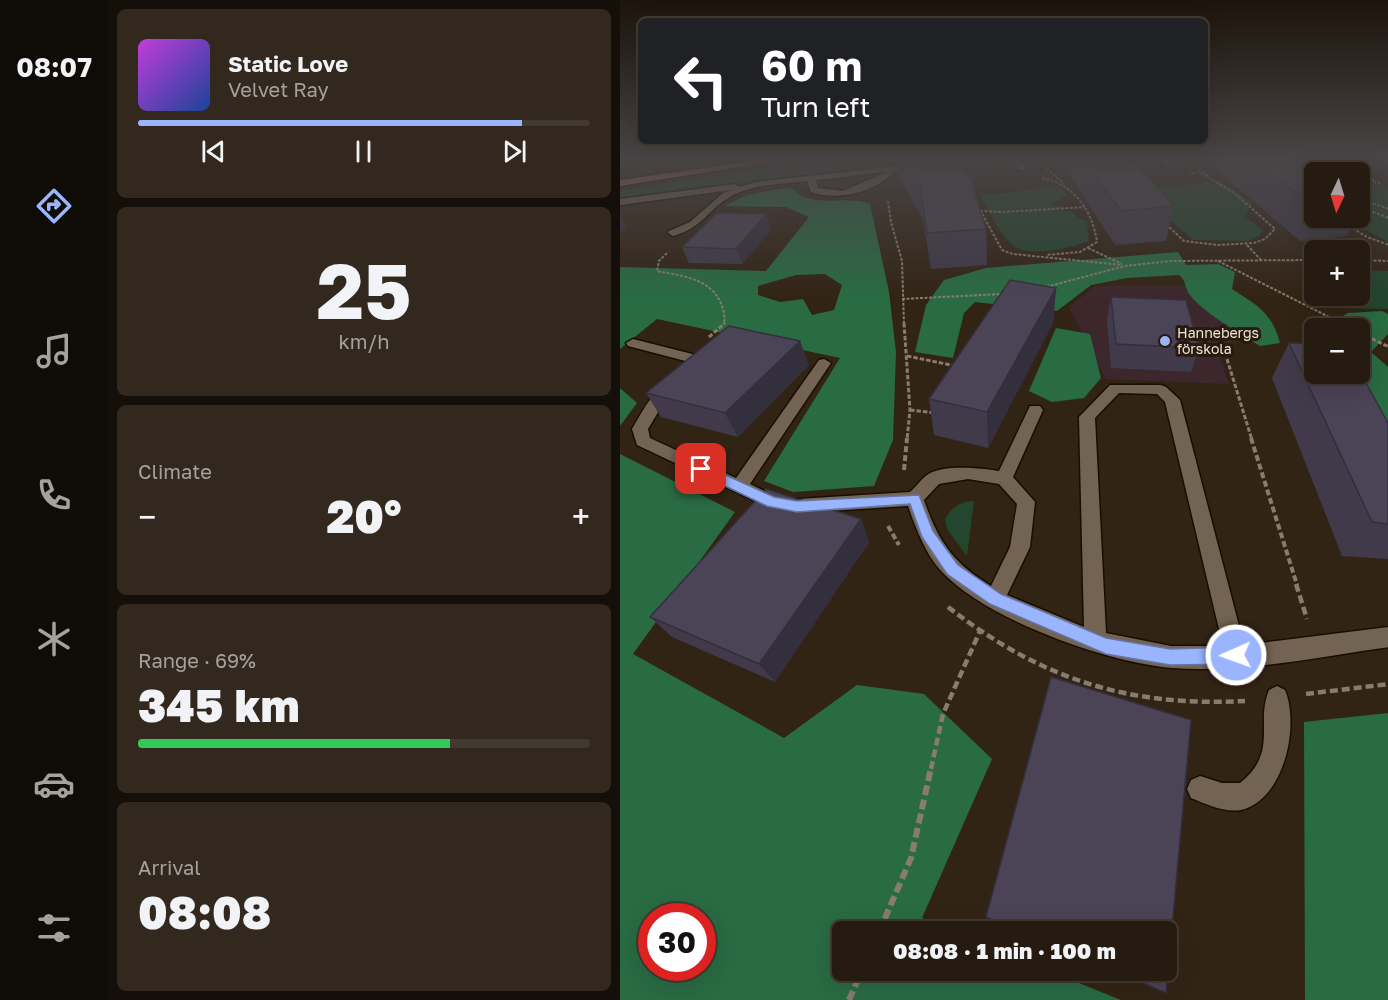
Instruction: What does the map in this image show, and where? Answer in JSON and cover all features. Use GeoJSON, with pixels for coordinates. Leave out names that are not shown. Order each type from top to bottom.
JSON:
{"type":"FeatureCollection","features":[{"type":"Feature","properties":{"kind":"street"},"geometry":{"type":"LineString","coordinates":[[673,233],[694,224],[714,206]]}},
{"type":"Feature","properties":{"kind":"street"},"geometry":{"type":"LineString","coordinates":[[633,343],[703,361],[657,401],[640,429],[643,441],[772,502],[797,506],[915,499],[934,479],[968,472],[1004,478],[1026,502],[1020,547],[995,599]]}},
{"type":"Feature","properties":{"kind":"street"},"geometry":{"type":"LineString","coordinates":[[739,487],[824,363]]}},
{"type":"Feature","properties":{"kind":"street"},"geometry":{"type":"LineString","coordinates":[[1095,642],[1087,417],[1115,388],[1162,390],[1172,400],[1236,655]]}},
{"type":"Feature","properties":{"kind":"street"},"geometry":{"type":"LineString","coordinates":[[1004,478],[1035,410]]}},
{"type":"Feature","properties":{"kind":"street"},"geometry":{"type":"LineString","coordinates":[[915,499],[927,533],[952,570],[995,599],[1106,646],[1170,657],[1236,655],[1388,637]]}},
{"type":"Feature","properties":{"kind":"street"},"geometry":{"type":"LineString","coordinates":[[1200,789],[1222,796],[1239,797],[1253,790],[1270,768],[1278,748],[1277,698]]}},
{"type":"Feature","properties":{"kind":"path"},"geometry":{"type":"LineString","coordinates":[[889,206],[902,261],[902,299],[910,410],[902,466],[915,499]]}},
{"type":"Feature","properties":{"kind":"path"},"geometry":{"type":"LineString","coordinates":[[977,206],[1002,250],[1013,255],[1125,266]]}},
{"type":"Feature","properties":{"kind":"path"},"geometry":{"type":"LineString","coordinates":[[1161,219],[1184,241],[1218,245],[1247,245],[1265,239],[1275,229],[1249,206]]}},
{"type":"Feature","properties":{"kind":"path"},"geometry":{"type":"LineString","coordinates":[[980,211],[1003,212],[1085,207],[1096,229],[1097,242],[1080,252],[1036,256]]}},
{"type":"Feature","properties":{"kind":"path"},"geometry":{"type":"LineString","coordinates":[[1370,211],[1388,218]]}},
{"type":"Feature","properties":{"kind":"path"},"geometry":{"type":"LineString","coordinates":[[1353,228],[1388,246]]}},
{"type":"Feature","properties":{"kind":"path"},"geometry":{"type":"LineString","coordinates":[[1247,245],[1261,260]]}},
{"type":"Feature","properties":{"kind":"path"},"geometry":{"type":"LineString","coordinates":[[1088,248],[1125,266]]}},
{"type":"Feature","properties":{"kind":"path"},"geometry":{"type":"LineString","coordinates":[[672,249],[659,261],[658,271],[707,283],[726,313],[725,323],[686,356]]}},
{"type":"Feature","properties":{"kind":"path"},"geometry":{"type":"LineString","coordinates":[[1216,260],[1331,318]]}},
{"type":"Feature","properties":{"kind":"path"},"geometry":{"type":"LineString","coordinates":[[1034,289],[1125,266],[1171,261],[1304,260]]}},
{"type":"Feature","properties":{"kind":"path"},"geometry":{"type":"LineString","coordinates":[[1370,260],[1388,261]]}},
{"type":"Feature","properties":{"kind":"path"},"geometry":{"type":"LineString","coordinates":[[902,299],[1011,293]]}},
{"type":"Feature","properties":{"kind":"path"},"geometry":{"type":"LineString","coordinates":[[993,305],[999,295]]}},
{"type":"Feature","properties":{"kind":"path"},"geometry":{"type":"LineString","coordinates":[[1370,338],[1388,347]]}},
{"type":"Feature","properties":{"kind":"path"},"geometry":{"type":"LineString","coordinates":[[907,356],[957,366],[952,375]]}},
{"type":"Feature","properties":{"kind":"path"},"geometry":{"type":"LineString","coordinates":[[1227,359],[1309,623]]}},
{"type":"Feature","properties":{"kind":"path"},"geometry":{"type":"LineString","coordinates":[[910,410],[944,414]]}},
{"type":"Feature","properties":{"kind":"path"},"geometry":{"type":"LineString","coordinates":[[884,921],[911,858],[943,714],[980,631]]}},
{"type":"Feature","properties":{"kind":"path"},"geometry":{"type":"LineString","coordinates":[[849,1000],[857,981]]}},
{"type":"Feature","properties":{"kind":"shaded area","name":"Hannebergs förskola"},"geometry":{"type":"Polygon","coordinates":[[[1207,285],[1270,334],[1216,347],[1229,384],[1106,379],[1069,307],[1095,286],[1207,285]]]}},
{"type":"Feature","properties":{"kind":"green space"},"geometry":{"type":"Polygon","coordinates":[[[724,206],[870,206],[889,292],[896,352],[893,440],[874,486],[793,492],[764,481],[840,358],[657,319],[620,349],[620,267],[766,271],[809,217],[786,207],[724,206]],[[825,274],[796,275],[758,286],[758,295],[780,302],[803,299],[812,315],[834,310],[842,285],[825,274]]]}},
{"type":"Feature","properties":{"kind":"green space"},"geometry":{"type":"Polygon","coordinates":[[[986,206],[1062,206],[1064,212],[1072,211],[1078,218],[1087,221],[1089,241],[1049,251],[1027,251],[1011,244],[986,206]]]}},
{"type":"Feature","properties":{"kind":"green space"},"geometry":{"type":"Polygon","coordinates":[[[1154,206],[1251,206],[1244,216],[1263,230],[1259,236],[1249,241],[1193,240],[1154,206]]]}},
{"type":"Feature","properties":{"kind":"green space"},"geometry":{"type":"Polygon","coordinates":[[[1370,206],[1388,206],[1388,242],[1362,228],[1370,228],[1370,206]]]}},
{"type":"Feature","properties":{"kind":"green space"},"geometry":{"type":"Polygon","coordinates":[[[1178,252],[1186,265],[1218,264],[1235,272],[1232,289],[1256,305],[1268,317],[1280,343],[1260,346],[1223,322],[1196,302],[1179,275],[1127,278],[1091,285],[1057,311],[975,302],[964,313],[953,358],[915,352],[926,305],[944,280],[986,268],[1178,252]]]}},
{"type":"Feature","properties":{"kind":"green space"},"geometry":{"type":"Polygon","coordinates":[[[1370,270],[1388,271],[1388,309],[1336,308],[1335,306],[1370,306],[1370,270]]]}},
{"type":"Feature","properties":{"kind":"green space"},"geometry":{"type":"Polygon","coordinates":[[[1382,311],[1388,314],[1388,334],[1371,352],[1388,367],[1388,422],[1369,400],[1363,384],[1370,384],[1370,318],[1339,318],[1348,313],[1382,311]]]}},
{"type":"Feature","properties":{"kind":"green space"},"geometry":{"type":"Polygon","coordinates":[[[1056,328],[1090,334],[1101,378],[1084,398],[1052,402],[1029,391],[1056,328]]]}},
{"type":"Feature","properties":{"kind":"green space"},"geometry":{"type":"Polygon","coordinates":[[[620,388],[637,403],[620,426],[620,388]]]}},
{"type":"Feature","properties":{"kind":"green space"},"geometry":{"type":"Polygon","coordinates":[[[620,454],[735,512],[633,654],[784,738],[857,685],[924,694],[992,759],[922,918],[929,921],[832,921],[832,981],[1074,981],[1121,1000],[620,1000],[620,454]]]}},
{"type":"Feature","properties":{"kind":"green space"},"geometry":{"type":"Polygon","coordinates":[[[974,501],[967,556],[947,529],[945,519],[957,506],[964,502],[974,501]]]}},
{"type":"Feature","properties":{"kind":"green space"},"geometry":{"type":"Polygon","coordinates":[[[1388,713],[1388,1000],[1305,1000],[1304,722],[1388,713]]]}},
{"type":"Feature","properties":{"kind":"building"},"geometry":{"type":"Polygon","coordinates":[[[923,206],[979,206],[986,229],[927,233],[923,206]]]}},
{"type":"Feature","properties":{"kind":"building"},"geometry":{"type":"Polygon","coordinates":[[[1117,206],[1174,206],[1121,211],[1117,206]]]}},
{"type":"Feature","properties":{"kind":"building"},"geometry":{"type":"Polygon","coordinates":[[[717,213],[766,214],[736,249],[682,247],[717,213]]]}},
{"type":"Feature","properties":{"kind":"building"},"geometry":{"type":"Polygon","coordinates":[[[1010,280],[1056,288],[987,412],[929,399],[1010,280]]]}},
{"type":"Feature","properties":{"kind":"building"},"geometry":{"type":"Polygon","coordinates":[[[1111,297],[1186,300],[1199,348],[1116,344],[1111,297]]]}},
{"type":"Feature","properties":{"kind":"building"},"geometry":{"type":"Polygon","coordinates":[[[729,326],[800,341],[725,413],[646,393],[729,326]]]}},
{"type":"Feature","properties":{"kind":"building"},"geometry":{"type":"Polygon","coordinates":[[[1289,343],[1304,344],[1304,375],[1289,343]]]}},
{"type":"Feature","properties":{"kind":"building"},"geometry":{"type":"Polygon","coordinates":[[[1308,384],[1367,384],[1388,423],[1388,524],[1372,522],[1308,384]]]}},
{"type":"Feature","properties":{"kind":"building"},"geometry":{"type":"Polygon","coordinates":[[[766,489],[861,519],[759,664],[650,617],[766,489]]]}},
{"type":"Feature","properties":{"kind":"building"},"geometry":{"type":"Polygon","coordinates":[[[1051,677],[1191,720],[1173,921],[995,921],[986,917],[1051,677]]]}},
{"type":"Feature","properties":{"kind":"building"},"geometry":{"type":"Polygon","coordinates":[[[1138,981],[1167,981],[1166,993],[1138,981]]]}},
{"type":"Feature","properties":{"kind":"place","name":"Hannebergs förskola"},"geometry":{"type":"Point","coordinates":[1165,341]}},
{"type":"Feature","properties":{"kind":"route"},"geometry":{"type":"LineString","coordinates":[[701,469],[772,502],[797,506],[915,499],[927,533],[952,570],[995,599],[1106,646],[1170,657],[1236,655]]}}]}
